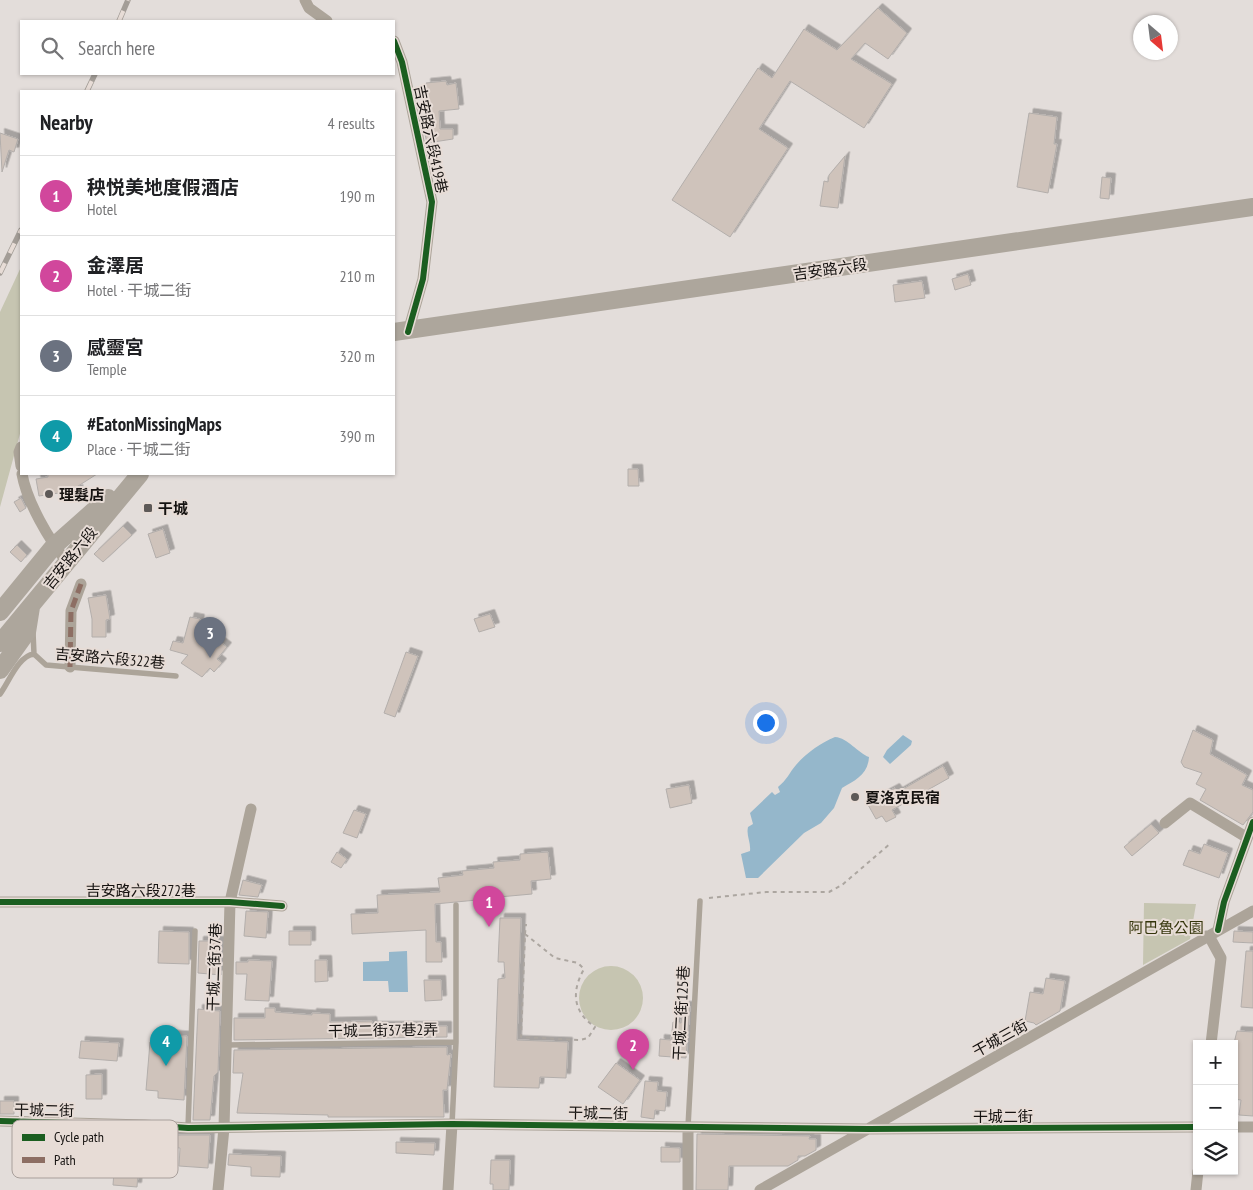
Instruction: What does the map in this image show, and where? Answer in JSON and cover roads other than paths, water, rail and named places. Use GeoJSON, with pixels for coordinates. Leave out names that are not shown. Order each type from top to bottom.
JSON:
{"type":"FeatureCollection","features":[{"type":"Feature","properties":{"kind":"main road","name":"吉安路六段"},"geometry":{"type":"LineString","coordinates":[[398,334],[1253,207]]}},
{"type":"Feature","properties":{"kind":"main road","name":"吉安路六段"},"geometry":{"type":"LineString","coordinates":[[2,607],[54,546],[108,498],[129,475]]}},
{"type":"Feature","properties":{"kind":"main road","name":"吉安路六段"},"geometry":{"type":"LineString","coordinates":[[0,643],[139,475]]}},
{"type":"Feature","properties":{"kind":"main road"},"geometry":{"type":"LineString","coordinates":[[0,670],[27,632],[31,607]]}},
{"type":"Feature","properties":{"kind":"street"},"geometry":{"type":"LineString","coordinates":[[305,0],[309,8],[326,20]]}},
{"type":"Feature","properties":{"kind":"street","name":"吉安路六段419巷"},"geometry":{"type":"LineString","coordinates":[[395,44],[402,62],[432,202],[423,279],[398,334]]}},
{"type":"Feature","properties":{"kind":"street"},"geometry":{"type":"LineString","coordinates":[[22,475],[24,484],[54,546],[67,562]]}},
{"type":"Feature","properties":{"kind":"street"},"geometry":{"type":"LineString","coordinates":[[70,667],[71,612],[80,584]]}},
{"type":"Feature","properties":{"kind":"street"},"geometry":{"type":"LineString","coordinates":[[1165,823],[1190,803],[1246,837]]}},
{"type":"Feature","properties":{"kind":"street","name":"干城二街37巷"},"geometry":{"type":"LineString","coordinates":[[218,1190],[224,1128],[230,902],[251,809]]}},
{"type":"Feature","properties":{"kind":"street"},"geometry":{"type":"LineString","coordinates":[[1218,930],[1224,902],[1253,822]]}},
{"type":"Feature","properties":{"kind":"street","name":"吉安路六段272巷"},"geometry":{"type":"LineString","coordinates":[[0,902],[230,902],[282,906]]}},
{"type":"Feature","properties":{"kind":"street","name":"干城三街"},"geometry":{"type":"LineString","coordinates":[[760,1190],[1191,947],[1206,936],[1253,910]]}},
{"type":"Feature","properties":{"kind":"street"},"geometry":{"type":"LineString","coordinates":[[1206,936],[1209,936],[1221,958],[1212,1040]]}},
{"type":"Feature","properties":{"kind":"street"},"geometry":{"type":"LineString","coordinates":[[448,1190],[452,1124]]}},
{"type":"Feature","properties":{"kind":"street","name":"干城二街"},"geometry":{"type":"LineString","coordinates":[[178,1127],[452,1124],[869,1129],[1193,1127]]}},
{"type":"Feature","properties":{"kind":"street"},"geometry":{"type":"LineString","coordinates":[[688,1127],[688,1190]]}},
{"type":"Feature","properties":{"kind":"street"},"geometry":{"type":"LineString","coordinates":[[1238,1127],[1253,1127]]}},
{"type":"Feature","properties":{"kind":"street"},"geometry":{"type":"LineString","coordinates":[[1196,1190],[1198,1175]]}},
{"type":"Feature","properties":{"kind":"lane","name":"吉安路六段322巷"},"geometry":{"type":"LineString","coordinates":[[31,607],[34,654],[46,665],[176,676]]}},
{"type":"Feature","properties":{"kind":"lane"},"geometry":{"type":"LineString","coordinates":[[0,694],[20,663],[28,655],[34,654]]}},
{"type":"Feature","properties":{"kind":"lane","name":"干城二街125巷"},"geometry":{"type":"LineString","coordinates":[[688,1127],[700,901]]}},
{"type":"Feature","properties":{"kind":"lane"},"geometry":{"type":"LineString","coordinates":[[456,905],[456,1042]]}},
{"type":"Feature","properties":{"kind":"lane"},"geometry":{"type":"LineString","coordinates":[[188,1128],[195,931]]}},
{"type":"Feature","properties":{"kind":"lane","name":"干城二街37巷2弄"},"geometry":{"type":"LineString","coordinates":[[227,1046],[456,1042],[452,1124]]}},
{"type":"Feature","properties":{"kind":"water"},"geometry":{"type":"Polygon","coordinates":[[[903,735],[912,741],[911,745],[890,764],[883,757],[887,750],[903,735]]]}},
{"type":"Feature","properties":{"kind":"water"},"geometry":{"type":"Polygon","coordinates":[[[835,737],[844,740],[869,757],[864,772],[842,788],[834,808],[821,823],[804,833],[758,878],[746,878],[741,854],[750,851],[748,827],[753,824],[750,813],[772,792],[775,795],[780,792],[778,787],[804,756],[819,745],[835,737]]]}},
{"type":"Feature","properties":{"kind":"water"},"geometry":{"type":"Polygon","coordinates":[[[407,951],[408,992],[389,992],[388,981],[363,981],[363,962],[389,961],[389,952],[407,951]]]}},
{"type":"Feature","properties":{"kind":"railway"},"geometry":{"type":"LineString","coordinates":[[119,20],[128,0]]}},
{"type":"Feature","properties":{"kind":"railway"},"geometry":{"type":"LineString","coordinates":[[87,90],[95,75]]}},
{"type":"Feature","properties":{"kind":"railway"},"geometry":{"type":"LineString","coordinates":[[0,273],[20,232]]}},
{"type":"Feature","properties":{"kind":"place","name":"理髮店"},"geometry":{"type":"Point","coordinates":[49,494]}},
{"type":"Feature","properties":{"kind":"place","name":"干城"},"geometry":{"type":"Point","coordinates":[148,508]}},
{"type":"Feature","properties":{"kind":"place","name":"感靈宮"},"geometry":{"type":"Point","coordinates":[210,658]}},
{"type":"Feature","properties":{"kind":"place","name":"夏洛克民宿"},"geometry":{"type":"Point","coordinates":[855,797]}},
{"type":"Feature","properties":{"kind":"place","name":"秧悦美地度假酒店"},"geometry":{"type":"Point","coordinates":[489,927]}},
{"type":"Feature","properties":{"kind":"place","name":"#EatonMissingMaps"},"geometry":{"type":"Point","coordinates":[166,1066]}},
{"type":"Feature","properties":{"kind":"place","name":"金澤居"},"geometry":{"type":"Point","coordinates":[633,1070]}},
{"type":"Feature","properties":{"kind":"park label","name":"阿巴魯公園"},"geometry":{"type":"Point","coordinates":[1166,927]}}]}
